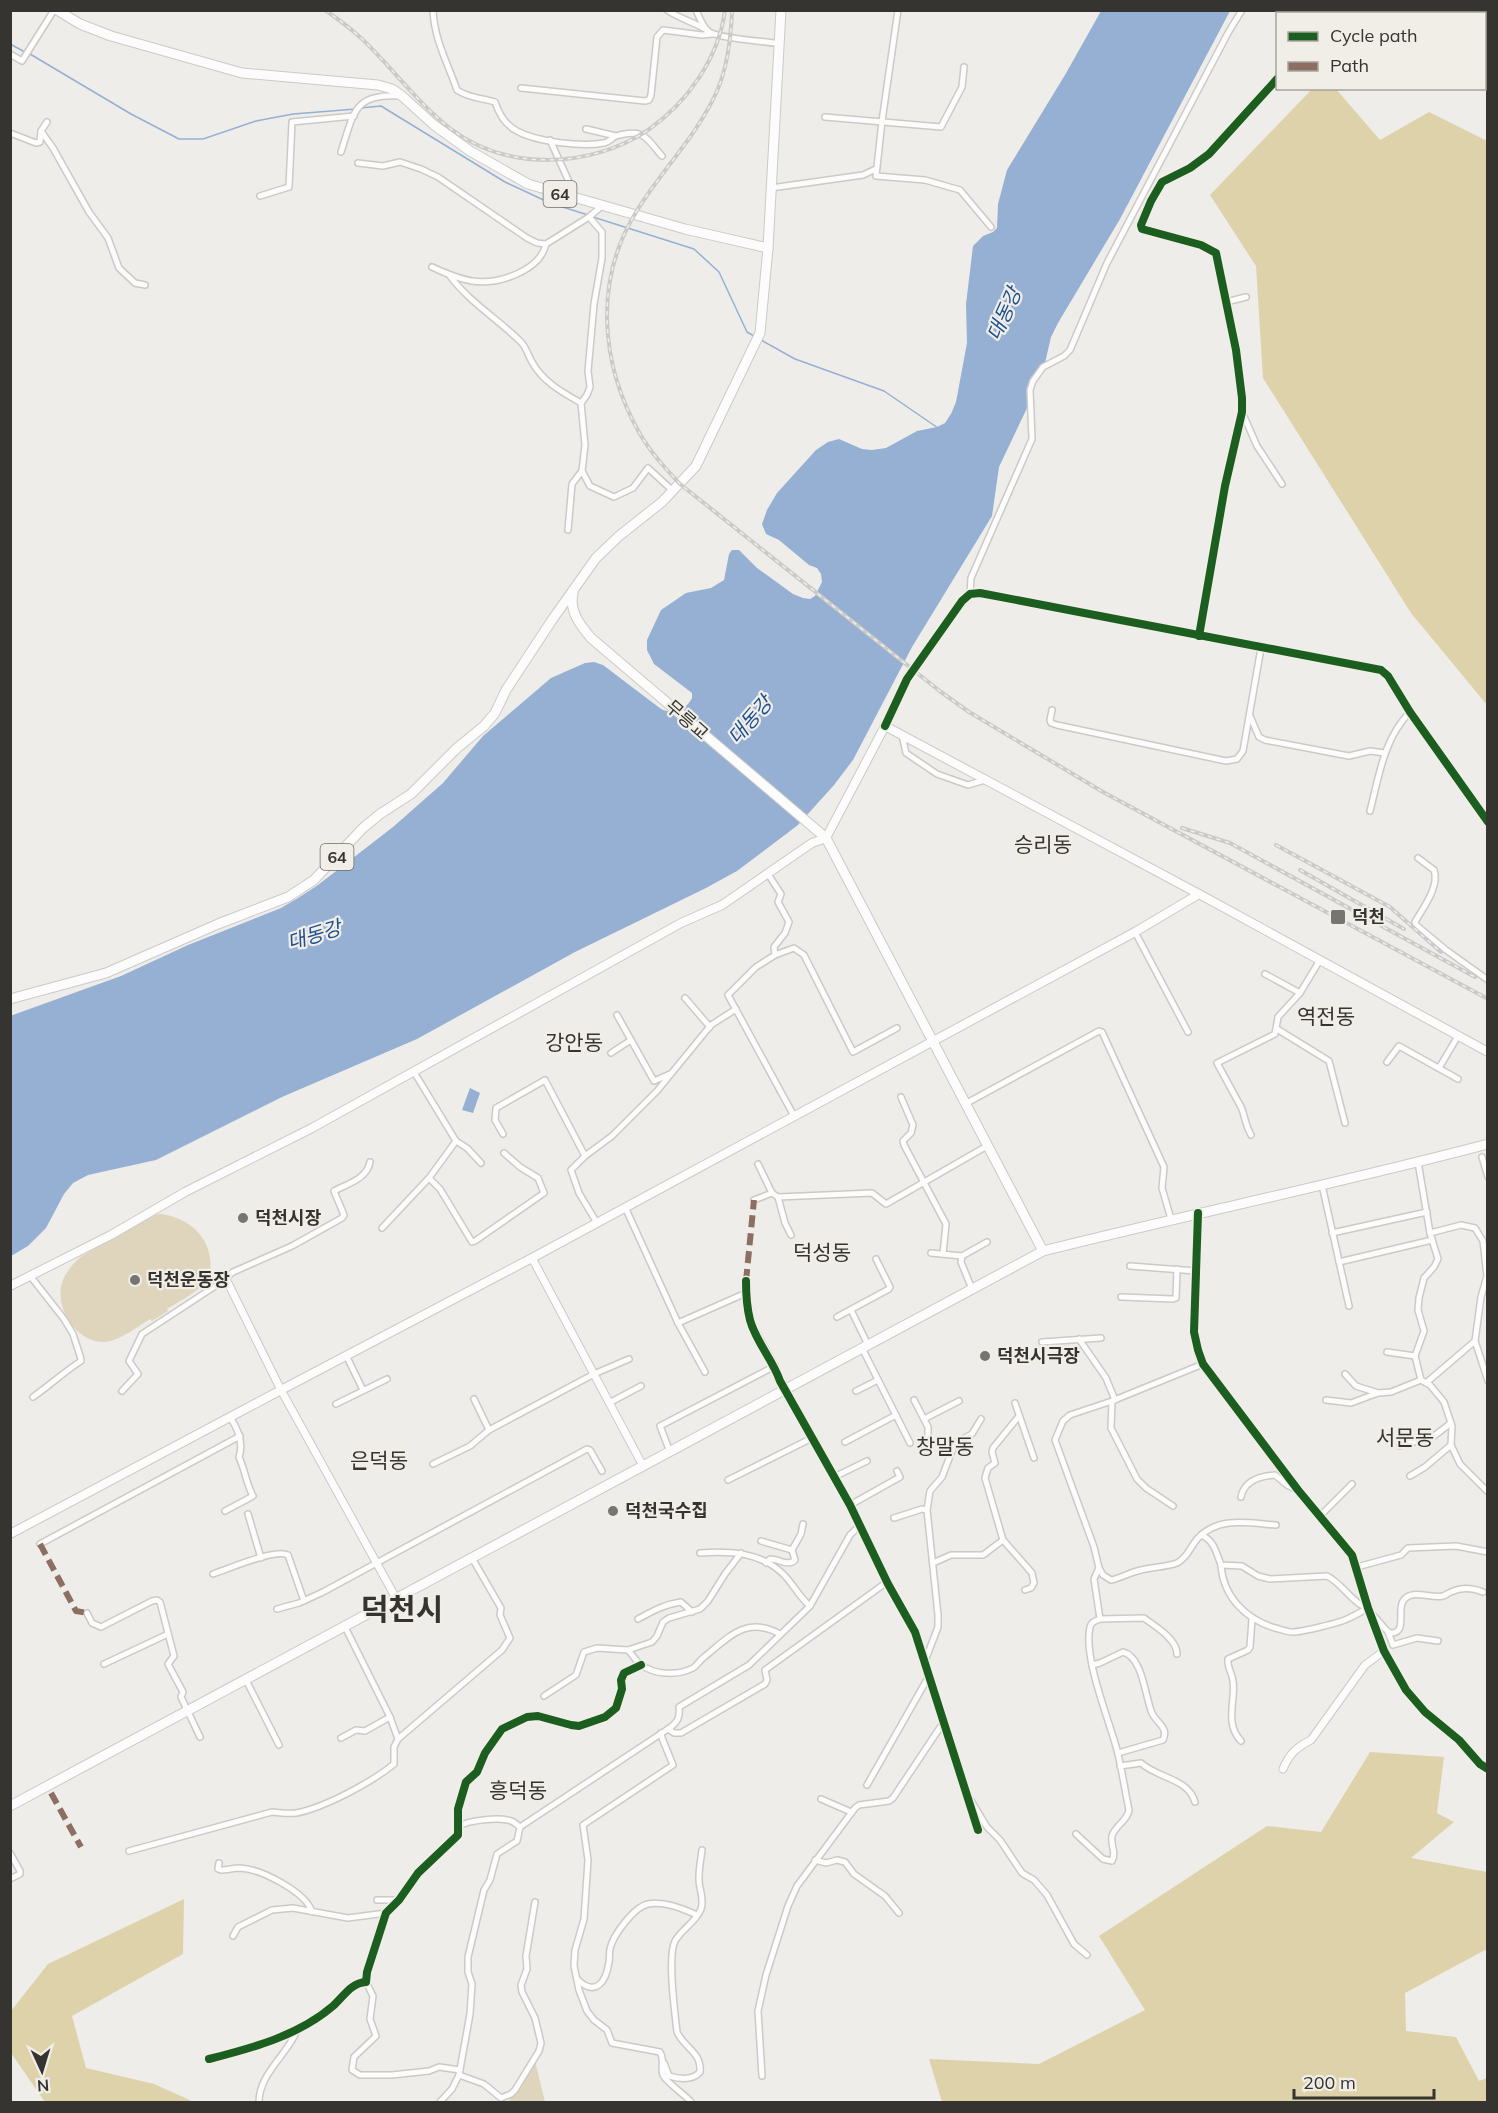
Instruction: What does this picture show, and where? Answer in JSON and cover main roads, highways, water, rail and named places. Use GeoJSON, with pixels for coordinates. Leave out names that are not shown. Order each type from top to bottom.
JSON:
{"type":"FeatureCollection","features":[{"type":"Feature","properties":{"kind":"main road","name":"64"},"geometry":{"type":"LineString","coordinates":[[10,999],[106,973],[288,897],[314,880],[363,828],[411,794],[457,748],[484,726],[495,713],[506,690],[552,620],[596,558],[619,536],[662,502],[696,466],[760,333],[768,248],[599,208],[528,184],[497,168],[434,125],[392,89],[378,85],[242,73],[111,36],[80,24],[56,10]]}},
{"type":"Feature","properties":{"kind":"main road"},"geometry":{"type":"LineString","coordinates":[[768,248],[781,10]]}},
{"type":"Feature","properties":{"kind":"main road","name":"무릉교"},"geometry":{"type":"LineString","coordinates":[[574,591],[572,600],[575,615],[591,638],[825,838]]}},
{"type":"Feature","properties":{"kind":"main road"},"geometry":{"type":"LineString","coordinates":[[10,1286],[111,1235],[185,1192],[312,1128],[681,922],[722,905],[812,843],[825,838],[885,726],[1488,1052]]}},
{"type":"Feature","properties":{"kind":"main road"},"geometry":{"type":"LineString","coordinates":[[825,838],[1043,1251]]}},
{"type":"Feature","properties":{"kind":"main road"},"geometry":{"type":"LineString","coordinates":[[10,1534],[532,1258],[1135,932],[1199,894]]}},
{"type":"Feature","properties":{"kind":"main road"},"geometry":{"type":"LineString","coordinates":[[10,1806],[1043,1251],[1488,1144]]}},
{"type":"Feature","properties":{"kind":"water","name":"대동강"},"geometry":{"type":"Polygon","coordinates":[[[1101,11],[1230,11],[1120,219],[1058,323],[1051,337],[1045,363],[1031,377],[1027,408],[999,467],[992,516],[912,647],[853,760],[834,785],[798,825],[737,871],[706,888],[575,952],[417,1039],[282,1097],[156,1160],[88,1175],[73,1183],[64,1194],[46,1228],[28,1246],[11,1256],[10,1016],[121,976],[188,945],[281,908],[298,898],[393,827],[443,783],[483,736],[551,678],[585,663],[594,662],[603,665],[661,709],[675,712],[683,709],[692,698],[692,693],[654,664],[647,650],[647,640],[661,610],[686,593],[711,588],[724,580],[729,554],[732,550],[739,550],[757,568],[793,594],[810,599],[815,596],[822,582],[821,574],[817,568],[809,565],[779,540],[766,534],[762,524],[767,510],[777,493],[816,450],[828,442],[839,439],[862,449],[886,448],[917,431],[945,423],[956,402],[967,343],[966,304],[973,246],[983,236],[997,228],[998,204],[1007,170],[1101,11]]]}},
{"type":"Feature","properties":{"kind":"water"},"geometry":{"type":"Polygon","coordinates":[[[470,1088],[480,1093],[473,1113],[462,1110],[470,1088]]]}},
{"type":"Feature","properties":{"kind":"waterway"},"geometry":{"type":"LineString","coordinates":[[10,44],[25,52]]}},
{"type":"Feature","properties":{"kind":"waterway"},"geometry":{"type":"LineString","coordinates":[[30,54],[131,114],[179,139],[203,139],[256,121],[293,114],[356,109]]}},
{"type":"Feature","properties":{"kind":"waterway"},"geometry":{"type":"LineString","coordinates":[[360,108],[381,106],[505,182],[550,203],[588,215]]}},
{"type":"Feature","properties":{"kind":"waterway"},"geometry":{"type":"LineString","coordinates":[[593,217],[694,249],[719,272],[747,332],[754,336]]}},
{"type":"Feature","properties":{"kind":"waterway"},"geometry":{"type":"LineString","coordinates":[[761,340],[795,359],[884,391],[938,428]]}},
{"type":"Feature","properties":{"kind":"railway"},"geometry":{"type":"LineString","coordinates":[[325,10],[361,38],[427,108],[451,129],[473,143],[498,153],[550,160],[576,158],[626,143],[662,119],[676,107],[699,78],[716,45],[725,10]]}},
{"type":"Feature","properties":{"kind":"railway"},"geometry":{"type":"LineString","coordinates":[[732,10],[728,52],[717,91],[690,137],[638,209],[624,236],[614,264],[608,292],[607,322],[616,379],[640,434],[654,454],[680,484],[969,712],[1103,792],[1488,999]]}},
{"type":"Feature","properties":{"kind":"railway"},"geometry":{"type":"LineString","coordinates":[[1182,828],[1230,843],[1475,977]]}},
{"type":"Feature","properties":{"kind":"railway"},"geometry":{"type":"LineString","coordinates":[[1276,845],[1390,907],[1441,952]]}},
{"type":"Feature","properties":{"kind":"railway"},"geometry":{"type":"LineString","coordinates":[[1300,870],[1404,929]]}},
{"type":"Feature","properties":{"kind":"place","name":"덕천"},"geometry":{"type":"Point","coordinates":[1338,917]}},
{"type":"Feature","properties":{"kind":"place","name":"덕천시장"},"geometry":{"type":"Point","coordinates":[243,1218]}},
{"type":"Feature","properties":{"kind":"place","name":"덕천운동장"},"geometry":{"type":"Point","coordinates":[135,1280]}},
{"type":"Feature","properties":{"kind":"place","name":"덕천시극장"},"geometry":{"type":"Point","coordinates":[985,1356]}},
{"type":"Feature","properties":{"kind":"place","name":"덕천국수집"},"geometry":{"type":"Point","coordinates":[613,1511]}},
{"type":"Feature","properties":{"kind":"district","name":"승리동"},"geometry":{"type":"Point","coordinates":[1043,845]}},
{"type":"Feature","properties":{"kind":"district","name":"역전동"},"geometry":{"type":"Point","coordinates":[1326,1017]}},
{"type":"Feature","properties":{"kind":"district","name":"강안동"},"geometry":{"type":"Point","coordinates":[574,1043]}},
{"type":"Feature","properties":{"kind":"district","name":"덕성동"},"geometry":{"type":"Point","coordinates":[822,1253]}},
{"type":"Feature","properties":{"kind":"district","name":"서문동"},"geometry":{"type":"Point","coordinates":[1405,1438]}},
{"type":"Feature","properties":{"kind":"district","name":"창말동"},"geometry":{"type":"Point","coordinates":[945,1447]}},
{"type":"Feature","properties":{"kind":"district","name":"은덕동"},"geometry":{"type":"Point","coordinates":[379,1461]}},
{"type":"Feature","properties":{"kind":"district","name":"덕천시"},"geometry":{"type":"Point","coordinates":[402,1610]}},
{"type":"Feature","properties":{"kind":"district","name":"흥덕동"},"geometry":{"type":"Point","coordinates":[518,1791]}}]}
